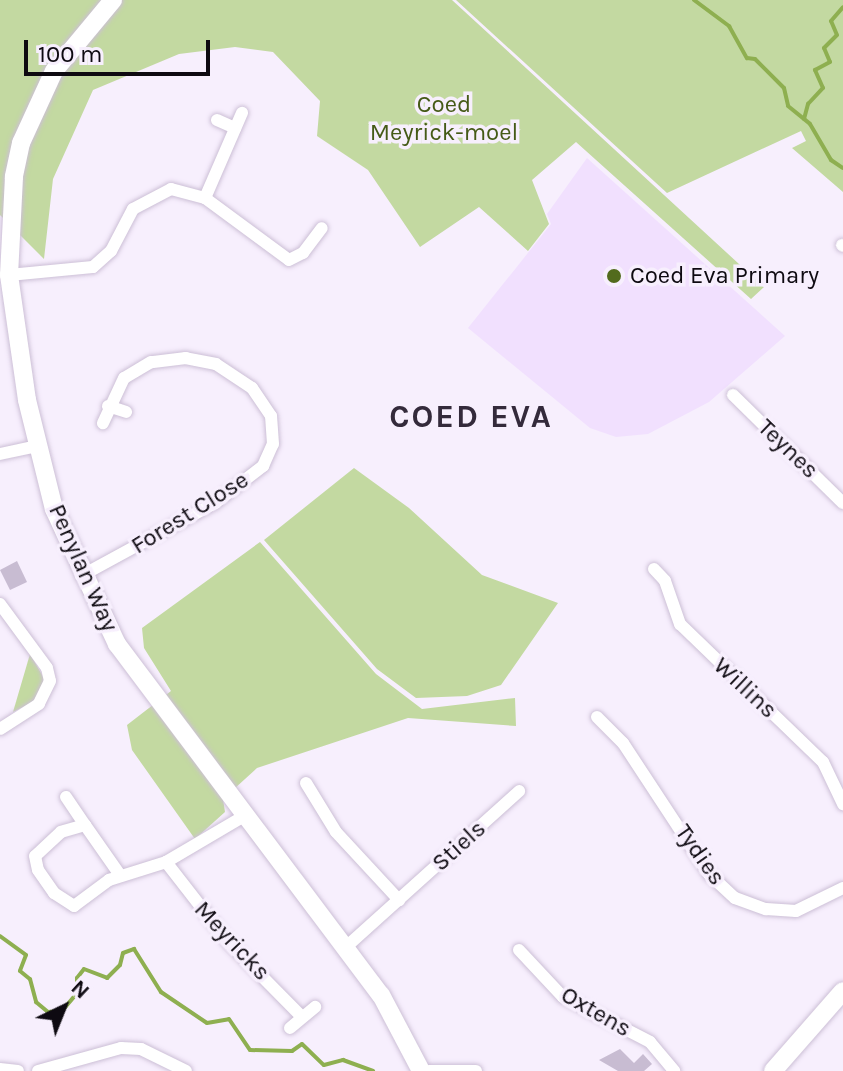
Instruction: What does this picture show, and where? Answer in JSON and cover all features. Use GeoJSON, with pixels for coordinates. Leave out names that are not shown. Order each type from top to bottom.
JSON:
{"type":"FeatureCollection","features":[{"type":"Feature","properties":{"kind":"street","name":"Penylan Way"},"geometry":{"type":"LineString","coordinates":[[113,0],[54,71],[21,143],[8,235],[9,275],[39,446],[54,509],[81,576],[117,644],[346,947],[405,1034],[421,1071]]}},
{"type":"Feature","properties":{"kind":"street"},"geometry":{"type":"LineString","coordinates":[[205,198],[242,113]]}},
{"type":"Feature","properties":{"kind":"street"},"geometry":{"type":"LineString","coordinates":[[217,120],[235,128]]}},
{"type":"Feature","properties":{"kind":"street"},"geometry":{"type":"LineString","coordinates":[[9,275],[85,271],[104,260],[143,199],[171,189],[205,198],[282,258],[296,259],[322,228]]}},
{"type":"Feature","properties":{"kind":"street"},"geometry":{"type":"LineString","coordinates":[[302,231],[313,240]]}},
{"type":"Feature","properties":{"kind":"street","name":"Forest Close"},"geometry":{"type":"LineString","coordinates":[[81,576],[215,503],[263,466],[273,444],[271,416],[252,388],[227,370],[201,361],[168,359],[143,365],[124,378],[108,406],[103,423]]}},
{"type":"Feature","properties":{"kind":"street","name":"Teynes"},"geometry":{"type":"LineString","coordinates":[[733,395],[843,503]]}},
{"type":"Feature","properties":{"kind":"street"},"geometry":{"type":"LineString","coordinates":[[108,406],[126,412]]}},
{"type":"Feature","properties":{"kind":"street"},"geometry":{"type":"LineString","coordinates":[[0,454],[39,446]]}},
{"type":"Feature","properties":{"kind":"street","name":"Willins"},"geometry":{"type":"LineString","coordinates":[[654,569],[665,581],[680,624],[823,762],[843,804]]}},
{"type":"Feature","properties":{"kind":"street"},"geometry":{"type":"LineString","coordinates":[[0,604],[47,668],[50,681],[39,704],[0,729]]}},
{"type":"Feature","properties":{"kind":"street","name":"Tydies"},"geometry":{"type":"LineString","coordinates":[[597,717],[623,743],[721,888],[766,909],[796,911],[843,888]]}},
{"type":"Feature","properties":{"kind":"street"},"geometry":{"type":"LineString","coordinates":[[306,783],[336,832],[399,900]]}},
{"type":"Feature","properties":{"kind":"street","name":"Stiels"},"geometry":{"type":"LineString","coordinates":[[346,947],[519,791]]}},
{"type":"Feature","properties":{"kind":"street"},"geometry":{"type":"LineString","coordinates":[[66,797],[120,875]]}},
{"type":"Feature","properties":{"kind":"street"},"geometry":{"type":"LineString","coordinates":[[85,825],[61,832],[35,856],[38,870],[54,893],[74,906],[120,875],[166,862],[244,816]]}},
{"type":"Feature","properties":{"kind":"street","name":"Meyricks"},"geometry":{"type":"LineString","coordinates":[[166,862],[229,943],[302,1017]]}},
{"type":"Feature","properties":{"kind":"street","name":"Oxtens"},"geometry":{"type":"LineString","coordinates":[[519,950],[563,997],[650,1042],[674,1071]]}},
{"type":"Feature","properties":{"kind":"street"},"geometry":{"type":"LineString","coordinates":[[773,1071],[843,991]]}},
{"type":"Feature","properties":{"kind":"street"},"geometry":{"type":"LineString","coordinates":[[290,1028],[315,1007]]}},
{"type":"Feature","properties":{"kind":"street"},"geometry":{"type":"LineString","coordinates":[[38,1071],[82,1065],[141,1049],[186,1071]]}},
{"type":"Feature","properties":{"kind":"street"},"geometry":{"type":"LineString","coordinates":[[0,1069],[18,1071]]}},
{"type":"Feature","properties":{"kind":"street"},"geometry":{"type":"LineString","coordinates":[[429,1071],[476,1071]]}},
{"type":"Feature","properties":{"kind":"shaded area","name":"Coed Eva Primary"},"geometry":{"type":"Polygon","coordinates":[[[587,158],[785,336],[709,402],[648,434],[616,437],[590,428],[468,328],[551,224],[547,214],[587,158]]]}},
{"type":"Feature","properties":{"kind":"green space","name":"Coed Meyrick-moel"},"geometry":{"type":"Polygon","coordinates":[[[0,0],[452,0],[764,287],[751,299],[576,142],[532,180],[549,224],[528,251],[479,207],[420,247],[368,170],[317,136],[320,101],[273,52],[235,47],[179,54],[93,90],[53,179],[44,259],[0,215],[0,0]]]}},
{"type":"Feature","properties":{"kind":"green space"},"geometry":{"type":"Polygon","coordinates":[[[456,0],[843,0],[843,192],[792,148],[806,141],[801,131],[667,193],[456,0]]]}},
{"type":"Feature","properties":{"kind":"green space"},"geometry":{"type":"Polygon","coordinates":[[[354,468],[409,508],[482,575],[558,603],[501,685],[467,696],[416,698],[377,669],[264,540],[354,468]]]}},
{"type":"Feature","properties":{"kind":"green space"},"geometry":{"type":"Polygon","coordinates":[[[260,542],[376,674],[422,709],[515,698],[516,726],[408,718],[257,768],[223,799],[225,812],[195,839],[132,750],[127,725],[171,691],[144,648],[142,628],[260,542]]]}},
{"type":"Feature","properties":{"kind":"green space"},"geometry":{"type":"Polygon","coordinates":[[[30,654],[45,680],[35,701],[13,712],[30,654]]]}},
{"type":"Feature","properties":{"kind":"building"},"geometry":{"type":"Polygon","coordinates":[[[17,561],[27,582],[10,590],[0,570],[17,561]]]}},
{"type":"Feature","properties":{"kind":"building"},"geometry":{"type":"Polygon","coordinates":[[[620,1049],[634,1063],[643,1054],[652,1064],[644,1071],[618,1071],[599,1060],[620,1049]]]}},
{"type":"Feature","properties":{"kind":"waterway"},"geometry":{"type":"LineString","coordinates":[[694,0],[729,26],[747,58],[755,59],[784,88],[788,106],[810,124],[831,160],[843,168]]}},
{"type":"Feature","properties":{"kind":"waterway"},"geometry":{"type":"LineString","coordinates":[[804,119],[808,104],[823,88],[815,70],[830,62],[824,48],[837,35],[831,21],[843,7]]}},
{"type":"Feature","properties":{"kind":"waterway"},"geometry":{"type":"LineString","coordinates":[[0,936],[26,955],[20,971],[30,979],[36,1002],[48,1012],[62,1011],[77,993],[77,978],[84,969],[107,978],[120,965],[123,953],[134,949],[161,992],[207,1023],[229,1019],[250,1050],[292,1051],[302,1044],[324,1065],[343,1060],[373,1071]]}},
{"type":"Feature","properties":{"kind":"place","name":"Coed Eva Primary"},"geometry":{"type":"Point","coordinates":[614,276]}},
{"type":"Feature","properties":{"kind":"district","name":"COED EVA"},"geometry":{"type":"Point","coordinates":[471,417]}}]}
